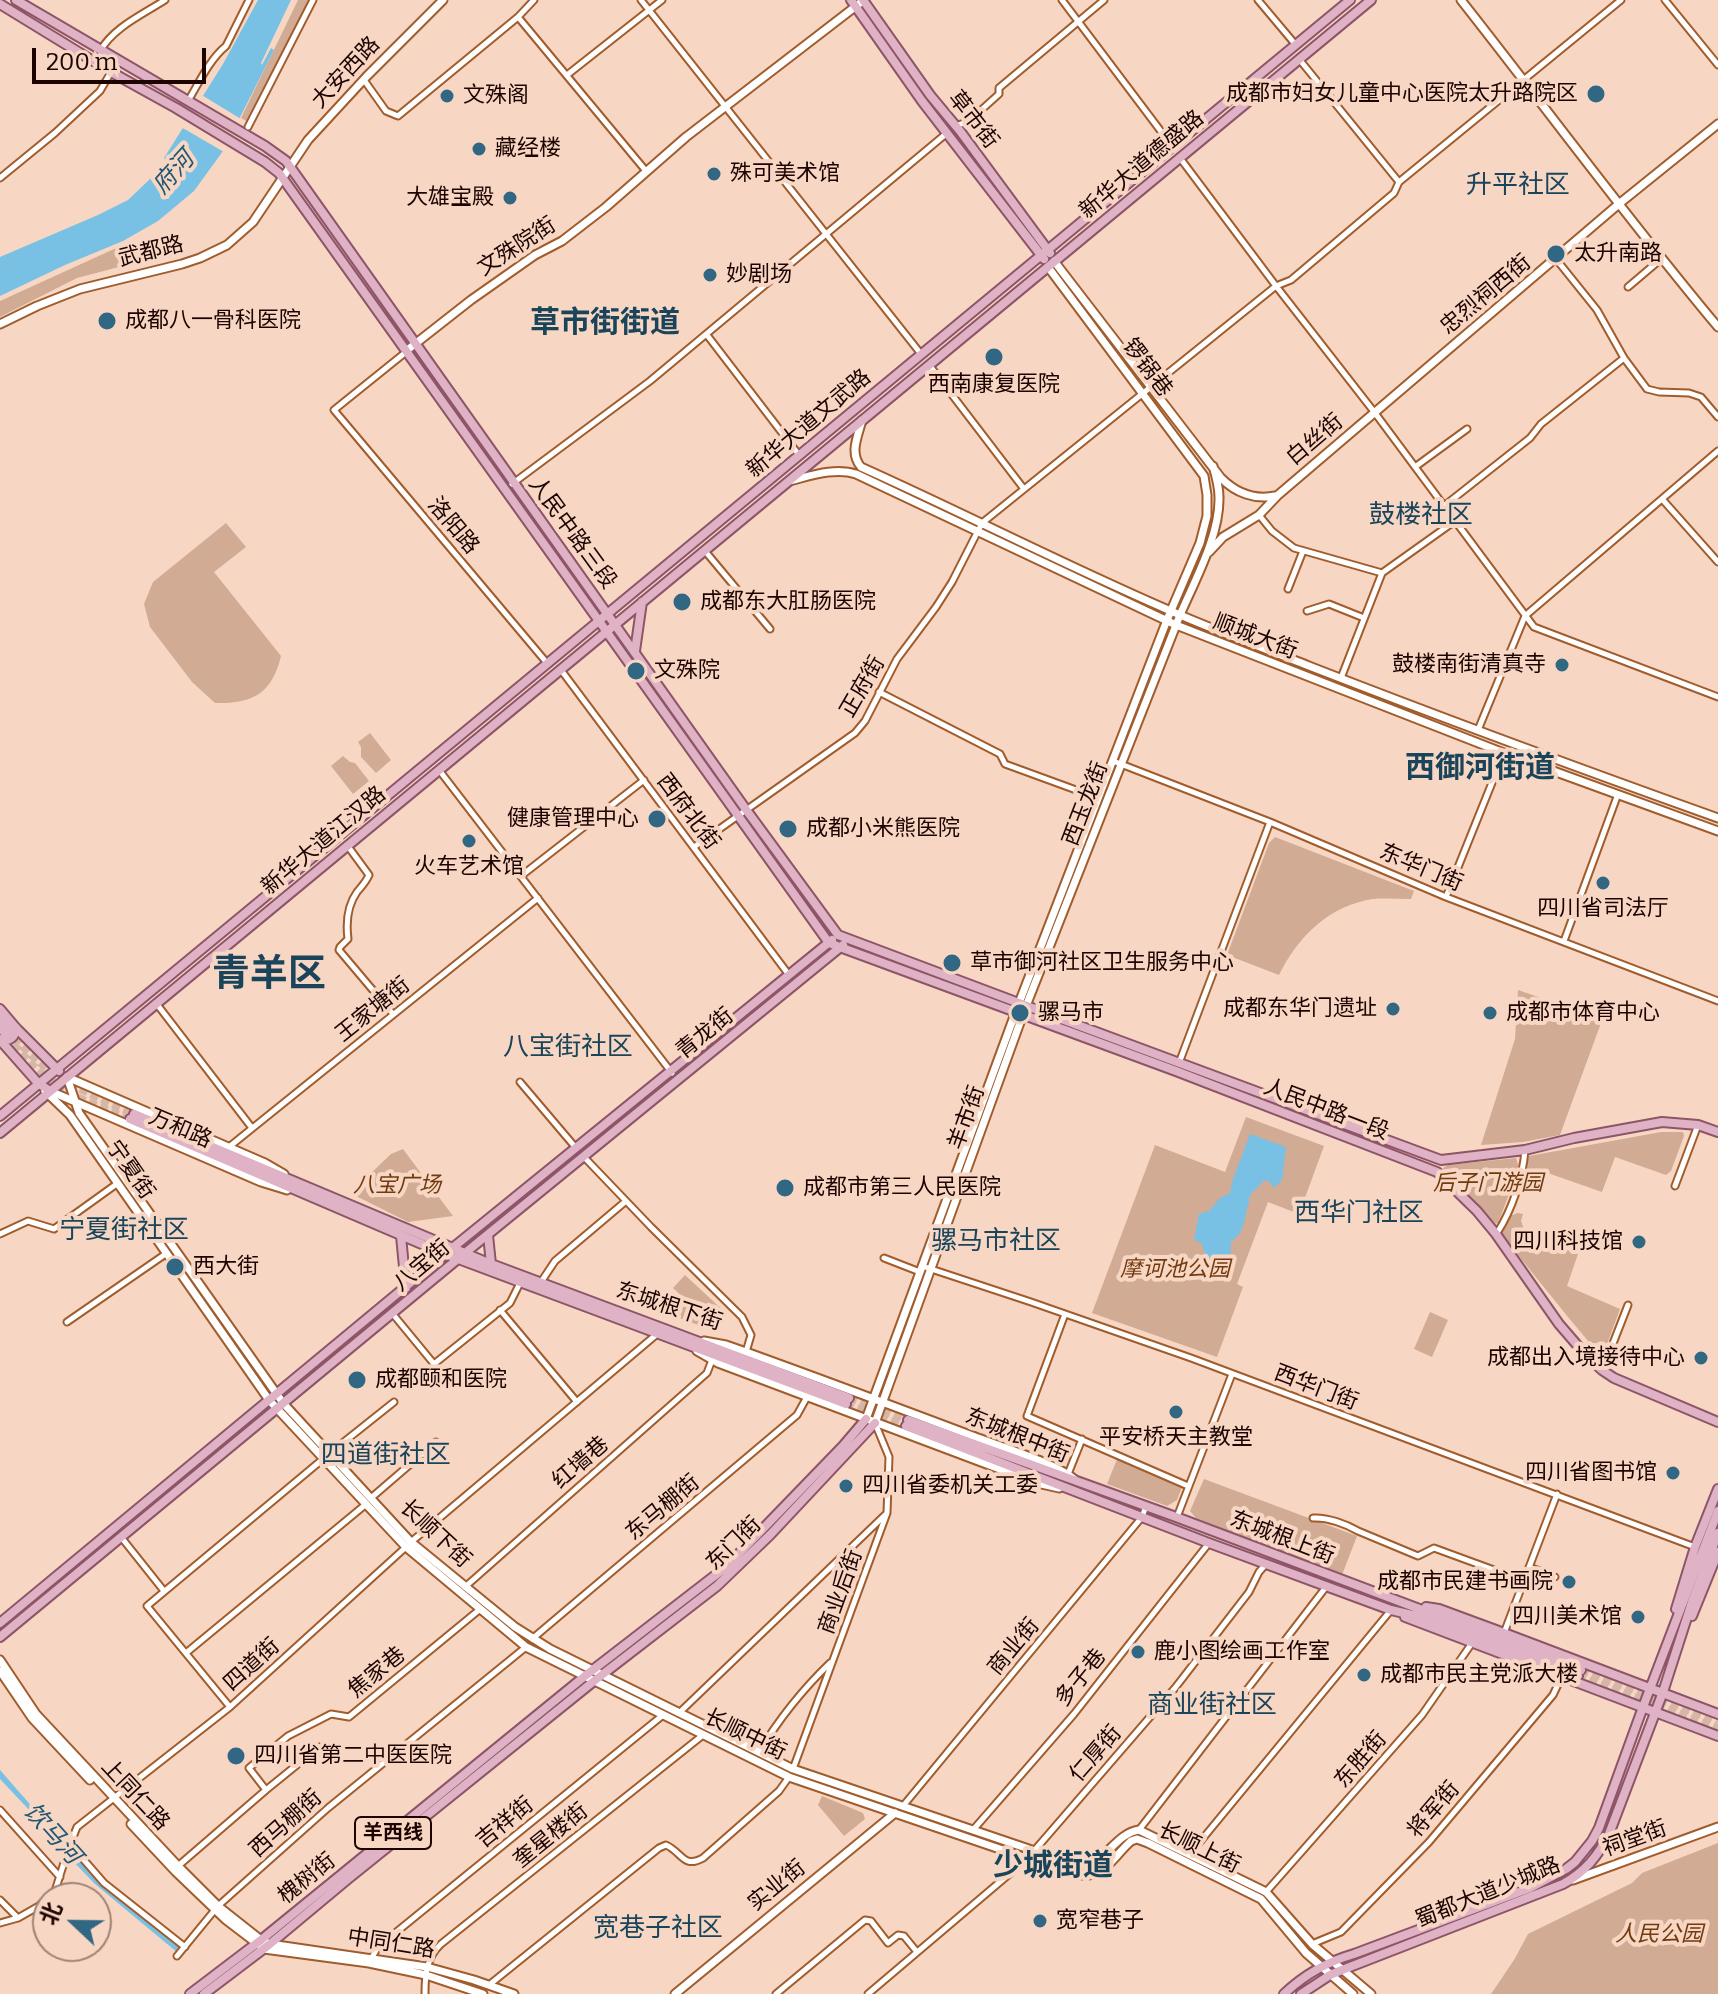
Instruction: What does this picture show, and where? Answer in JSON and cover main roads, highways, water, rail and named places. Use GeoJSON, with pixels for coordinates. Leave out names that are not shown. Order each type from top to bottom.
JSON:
{"type":"FeatureCollection","features":[{"type":"Feature","properties":{"kind":"main road","name":"人民中路三段"},"geometry":{"type":"LineString","coordinates":[[16,0],[265,146],[290,166],[514,482],[603,617]]}},
{"type":"Feature","properties":{"kind":"main road","name":"大安西路"},"geometry":{"type":"LineString","coordinates":[[282,177],[308,140],[443,0]]}},
{"type":"Feature","properties":{"kind":"main road","name":"文殊院街"},"geometry":{"type":"LineString","coordinates":[[406,351],[483,291],[535,255],[562,241],[853,4],[863,0]]}},
{"type":"Feature","properties":{"kind":"main road","name":"草市街"},"geometry":{"type":"LineString","coordinates":[[863,0],[930,95],[956,126],[1051,264]]}},
{"type":"Feature","properties":{"kind":"main road","name":"新华大道德盛路"},"geometry":{"type":"LineString","coordinates":[[1045,252],[1350,0]]}},
{"type":"Feature","properties":{"kind":"main road","name":"新华大道德盛路"},"geometry":{"type":"LineString","coordinates":[[1051,264],[1371,0]]}},
{"type":"Feature","properties":{"kind":"main road"},"geometry":{"type":"LineString","coordinates":[[1461,0],[1661,259],[1718,327]]}},
{"type":"Feature","properties":{"kind":"main road","name":"人民中路三段"},"geometry":{"type":"LineString","coordinates":[[0,4],[276,170],[505,489],[611,627],[742,813],[838,935]]}},
{"type":"Feature","properties":{"kind":"main road","name":"草市街"},"geometry":{"type":"LineString","coordinates":[[853,4],[947,133],[1045,252]]}},
{"type":"Feature","properties":{"kind":"main road","name":"忠烈祠西街"},"geometry":{"type":"LineString","coordinates":[[1375,413],[1620,203],[1718,124]]}},
{"type":"Feature","properties":{"kind":"main road","name":"武都路"},"geometry":{"type":"LineString","coordinates":[[0,324],[80,289],[182,264],[213,253],[253,222],[282,177]]}},
{"type":"Feature","properties":{"kind":"main road","name":"新华大道文武路"},"geometry":{"type":"LineString","coordinates":[[603,617],[1045,252]]}},
{"type":"Feature","properties":{"kind":"main road","name":"新华大道文武路"},"geometry":{"type":"LineString","coordinates":[[611,627],[1051,264]]}},
{"type":"Feature","properties":{"kind":"main road","name":"锣锅巷"},"geometry":{"type":"LineString","coordinates":[[1051,264],[1213,466]]}},
{"type":"Feature","properties":{"kind":"main road","name":"锣锅巷"},"geometry":{"type":"LineString","coordinates":[[1051,264],[1204,476],[1207,495]]}},
{"type":"Feature","properties":{"kind":"main road","name":"白丝街"},"geometry":{"type":"LineString","coordinates":[[1205,557],[1223,537],[1259,515],[1278,495],[1375,413]]}},
{"type":"Feature","properties":{"kind":"main road","name":"顺城大街"},"geometry":{"type":"LineString","coordinates":[[862,420],[854,450],[858,464],[1171,611],[1478,731],[1718,818]]}},
{"type":"Feature","properties":{"kind":"main road","name":"白丝街"},"geometry":{"type":"LineString","coordinates":[[1213,466],[1221,478],[1237,491],[1258,498],[1278,495]]}},
{"type":"Feature","properties":{"kind":"main road","name":"西玉龙街"},"geometry":{"type":"LineString","coordinates":[[1022,1005],[1117,762],[1205,557],[1217,520],[1219,499],[1213,466]]}},
{"type":"Feature","properties":{"kind":"main road","name":"顺城大街"},"geometry":{"type":"LineString","coordinates":[[788,481],[821,473],[848,471],[1176,625],[1504,753],[1718,831]]}},
{"type":"Feature","properties":{"kind":"main road","name":"西玉龙街"},"geometry":{"type":"LineString","coordinates":[[1022,1005],[1098,798],[1117,762],[1167,620],[1200,543],[1207,516],[1207,495]]}},
{"type":"Feature","properties":{"kind":"main road"},"geometry":{"type":"LineString","coordinates":[[635,652],[642,602]]}},
{"type":"Feature","properties":{"kind":"main road","name":"新华大道江汉路"},"geometry":{"type":"LineString","coordinates":[[0,1116],[603,617]]}},
{"type":"Feature","properties":{"kind":"main road","name":"人民中路三段"},"geometry":{"type":"LineString","coordinates":[[611,627],[635,652],[829,943]]}},
{"type":"Feature","properties":{"kind":"main road","name":"新华大道江汉路"},"geometry":{"type":"LineString","coordinates":[[0,1133],[611,627]]}},
{"type":"Feature","properties":{"kind":"main road"},"geometry":{"type":"LineString","coordinates":[[838,935],[849,939]]}},
{"type":"Feature","properties":{"kind":"main road","name":"青龙街"},"geometry":{"type":"LineString","coordinates":[[577,1148],[838,935]]}},
{"type":"Feature","properties":{"kind":"main road","name":"人民中路一段"},"geometry":{"type":"LineString","coordinates":[[849,939],[1437,1172],[1477,1211],[1559,1324],[1602,1370],[1718,1422]]}},
{"type":"Feature","properties":{"kind":"main road","name":"青龙街"},"geometry":{"type":"LineString","coordinates":[[584,1157],[849,939]]}},
{"type":"Feature","properties":{"kind":"main road"},"geometry":{"type":"LineString","coordinates":[[829,943],[841,947]]}},
{"type":"Feature","properties":{"kind":"main road","name":"人民中路一段"},"geometry":{"type":"LineString","coordinates":[[841,947],[1019,1014],[1441,1160],[1525,1150],[1662,1122],[1698,1125],[1718,1132]]}},
{"type":"Feature","properties":{"kind":"main road","name":"羊市街"},"geometry":{"type":"LineString","coordinates":[[871,1421],[1022,1005]]}},
{"type":"Feature","properties":{"kind":"main road"},"geometry":{"type":"LineString","coordinates":[[0,1009],[5,1033],[67,1077]]}},
{"type":"Feature","properties":{"kind":"main road"},"geometry":{"type":"LineString","coordinates":[[0,1018],[5,1033],[51,1090]]}},
{"type":"Feature","properties":{"kind":"main road","name":"宁夏街"},"geometry":{"type":"LineString","coordinates":[[67,1077],[79,1113],[272,1397]]}},
{"type":"Feature","properties":{"kind":"main road","name":"万和路"},"geometry":{"type":"LineString","coordinates":[[67,1077],[265,1163],[300,1189]]}},
{"type":"Feature","properties":{"kind":"main road","name":"宁夏街"},"geometry":{"type":"LineString","coordinates":[[51,1090],[272,1397]]}},
{"type":"Feature","properties":{"kind":"main road","name":"万和路"},"geometry":{"type":"LineString","coordinates":[[51,1090],[261,1182],[300,1189],[453,1248]]}},
{"type":"Feature","properties":{"kind":"main road","name":"万和路"},"geometry":{"type":"LineString","coordinates":[[132,1116],[401,1236],[445,1254],[462,1256]]}},
{"type":"Feature","properties":{"kind":"main road","name":"八宝街"},"geometry":{"type":"LineString","coordinates":[[272,1397],[577,1148]]}},
{"type":"Feature","properties":{"kind":"main road","name":"八宝街"},"geometry":{"type":"LineString","coordinates":[[280,1406],[584,1157]]}},
{"type":"Feature","properties":{"kind":"main road"},"geometry":{"type":"LineString","coordinates":[[1437,1172],[1441,1160]]}},
{"type":"Feature","properties":{"kind":"main road"},"geometry":{"type":"LineString","coordinates":[[488,1235],[491,1264]]}},
{"type":"Feature","properties":{"kind":"main road"},"geometry":{"type":"LineString","coordinates":[[401,1236],[406,1288]]}},
{"type":"Feature","properties":{"kind":"main road","name":"东城根下街"},"geometry":{"type":"LineString","coordinates":[[453,1248],[462,1256],[520,1283],[657,1334],[693,1343],[726,1345],[878,1401]]}},
{"type":"Feature","properties":{"kind":"main road","name":"东城根下街"},"geometry":{"type":"LineString","coordinates":[[462,1256],[541,1282],[693,1343],[712,1360],[871,1421]]}},
{"type":"Feature","properties":{"kind":"main road"},"geometry":{"type":"LineString","coordinates":[[693,1343],[848,1401]]}},
{"type":"Feature","properties":{"kind":"main road"},"geometry":{"type":"LineString","coordinates":[[0,1623],[272,1397]]}},
{"type":"Feature","properties":{"kind":"main road","name":"长顺下街"},"geometry":{"type":"LineString","coordinates":[[272,1397],[408,1545],[479,1610],[526,1647],[590,1679]]}},
{"type":"Feature","properties":{"kind":"main road","name":"东城根中街"},"geometry":{"type":"LineString","coordinates":[[878,1401],[1039,1461],[1146,1506]]}},
{"type":"Feature","properties":{"kind":"main road"},"geometry":{"type":"LineString","coordinates":[[0,1637],[280,1406]]}},
{"type":"Feature","properties":{"kind":"main road","name":"东城根中街"},"geometry":{"type":"LineString","coordinates":[[871,1421],[1037,1483],[1073,1491],[1142,1517]]}},
{"type":"Feature","properties":{"kind":"main road","name":"东门街"},"geometry":{"type":"LineString","coordinates":[[599,1672],[726,1567],[871,1421]]}},
{"type":"Feature","properties":{"kind":"main road"},"geometry":{"type":"LineString","coordinates":[[1072,1477],[907,1423],[1073,1491]]}},
{"type":"Feature","properties":{"kind":"main road"},"geometry":{"type":"LineString","coordinates":[[1666,1645],[1695,1547],[1718,1489]]}},
{"type":"Feature","properties":{"kind":"main road","name":"东城根上街"},"geometry":{"type":"LineString","coordinates":[[1142,1517],[1391,1610],[1580,1673],[1405,1603],[1146,1506]]}},
{"type":"Feature","properties":{"kind":"main road"},"geometry":{"type":"LineString","coordinates":[[1666,1645],[1718,1511]]}},
{"type":"Feature","properties":{"kind":"main road"},"geometry":{"type":"LineString","coordinates":[[1678,1650],[1718,1533]]}},
{"type":"Feature","properties":{"kind":"main road","name":"长顺下街"},"geometry":{"type":"LineString","coordinates":[[408,1545],[532,1639],[599,1672]]}},
{"type":"Feature","properties":{"kind":"main road"},"geometry":{"type":"LineString","coordinates":[[1678,1650],[1718,1552]]}},
{"type":"Feature","properties":{"kind":"main road","name":"东城根上街"},"geometry":{"type":"LineString","coordinates":[[1405,1603],[1439,1609],[1718,1714]]}},
{"type":"Feature","properties":{"kind":"main road","name":"东城根上街"},"geometry":{"type":"LineString","coordinates":[[1391,1610],[1410,1620],[1718,1736]]}},
{"type":"Feature","properties":{"kind":"main road","name":"蜀都大道少城路"},"geometry":{"type":"LineString","coordinates":[[1284,1994],[1331,1961],[1530,1888],[1575,1862],[1599,1828],[1666,1645]]}},
{"type":"Feature","properties":{"kind":"main road","name":"蜀都大道少城路"},"geometry":{"type":"LineString","coordinates":[[1301,1994],[1330,1975],[1563,1884],[1578,1875],[1600,1852],[1609,1834],[1678,1650]]}},
{"type":"Feature","properties":{"kind":"main road","name":"上同仁路"},"geometry":{"type":"LineString","coordinates":[[0,1660],[36,1714],[112,1800],[217,1908],[263,1944]]}},
{"type":"Feature","properties":{"kind":"main road"},"geometry":{"type":"LineString","coordinates":[[0,1671],[32,1718],[112,1800],[176,1872],[217,1908]]}},
{"type":"Feature","properties":{"kind":"main road","name":"槐树街"},"geometry":{"type":"LineString","coordinates":[[204,1994],[599,1672]]}},
{"type":"Feature","properties":{"kind":"main road","name":"长顺中街"},"geometry":{"type":"LineString","coordinates":[[599,1672],[759,1752],[791,1773],[903,1806]]}},
{"type":"Feature","properties":{"kind":"main road","name":"长顺中街"},"geometry":{"type":"LineString","coordinates":[[590,1679],[703,1735],[895,1813]]}},
{"type":"Feature","properties":{"kind":"main road","name":"长顺上街"},"geometry":{"type":"LineString","coordinates":[[903,1806],[1076,1865],[1086,1866],[1100,1859],[1129,1833],[1139,1830],[1266,1892],[1312,1944],[1371,1994]]}},
{"type":"Feature","properties":{"kind":"main road","name":"实业街"},"geometry":{"type":"LineString","coordinates":[[675,1994],[903,1806]]}},
{"type":"Feature","properties":{"kind":"main road","name":"长顺上街"},"geometry":{"type":"LineString","coordinates":[[895,1813],[1070,1873],[1088,1876],[1100,1871],[1131,1841],[1139,1840],[1261,1899],[1306,1953],[1353,1994]]}},
{"type":"Feature","properties":{"kind":"main road","name":"祠堂街"},"geometry":{"type":"LineString","coordinates":[[1563,1884],[1718,1827]]}},
{"type":"Feature","properties":{"kind":"main road"},"geometry":{"type":"LineString","coordinates":[[263,1944],[426,1971],[483,1994]]}},
{"type":"Feature","properties":{"kind":"main road","name":"槐树街"},"geometry":{"type":"LineString","coordinates":[[190,1994],[263,1944]]}},
{"type":"Feature","properties":{"kind":"main road","name":"中同仁路"},"geometry":{"type":"LineString","coordinates":[[263,1944],[371,1959],[489,1985],[514,1994]]}},
{"type":"Feature","properties":{"kind":"water","name":"府河"},"geometry":{"type":"Polygon","coordinates":[[[258,0],[291,0],[262,65],[271,48],[274,50],[223,151],[194,191],[158,221],[123,241],[0,296],[0,257],[128,200],[151,178],[166,160],[164,158],[223,64],[258,0]]]}},
{"type":"Feature","properties":{"kind":"water"},"geometry":{"type":"Polygon","coordinates":[[[1250,1134],[1286,1147],[1282,1180],[1274,1188],[1269,1181],[1263,1181],[1251,1194],[1242,1230],[1231,1241],[1228,1259],[1209,1262],[1202,1244],[1194,1239],[1199,1214],[1209,1211],[1220,1198],[1230,1193],[1250,1134]]]}},
{"type":"Feature","properties":{"kind":"water","name":"饮马河"},"geometry":{"type":"Polygon","coordinates":[[[0,1770],[98,1882],[93,1882],[69,1857],[0,1779],[0,1770]]]}},
{"type":"Feature","properties":{"kind":"water"},"geometry":{"type":"Polygon","coordinates":[[[112,1893],[181,1949],[178,1953],[112,1898],[112,1893]]]}},
{"type":"Feature","properties":{"kind":"tunnel"},"geometry":{"type":"LineString","coordinates":[[6,1035],[35,1068],[55,1084],[130,1119]]}},
{"type":"Feature","properties":{"kind":"tunnel"},"geometry":{"type":"LineString","coordinates":[[15,1037],[55,1074],[134,1114]]}},
{"type":"Feature","properties":{"kind":"tunnel"},"geometry":{"type":"LineString","coordinates":[[849,1398],[908,1420]]}},
{"type":"Feature","properties":{"kind":"tunnel"},"geometry":{"type":"LineString","coordinates":[[846,1404],[906,1426]]}},
{"type":"Feature","properties":{"kind":"tunnel"},"geometry":{"type":"LineString","coordinates":[[1581,1670],[1718,1721]]}},
{"type":"Feature","properties":{"kind":"tunnel"},"geometry":{"type":"LineString","coordinates":[[1578,1676],[1718,1728]]}},
{"type":"Feature","properties":{"kind":"place","name":"成都市妇女儿童中心医院太升路院区"},"geometry":{"type":"Point","coordinates":[1596,94]}},
{"type":"Feature","properties":{"kind":"place","name":"文殊阁"},"geometry":{"type":"Point","coordinates":[447,96]}},
{"type":"Feature","properties":{"kind":"place","name":"藏经楼"},"geometry":{"type":"Point","coordinates":[479,149]}},
{"type":"Feature","properties":{"kind":"place","name":"殊可美术馆"},"geometry":{"type":"Point","coordinates":[714,174]}},
{"type":"Feature","properties":{"kind":"place","name":"大雄宝殿"},"geometry":{"type":"Point","coordinates":[510,198]}},
{"type":"Feature","properties":{"kind":"place","name":"太升南路"},"geometry":{"type":"Point","coordinates":[1556,254]}},
{"type":"Feature","properties":{"kind":"place","name":"妙剧场"},"geometry":{"type":"Point","coordinates":[710,275]}},
{"type":"Feature","properties":{"kind":"place","name":"成都八一骨科医院"},"geometry":{"type":"Point","coordinates":[107,321]}},
{"type":"Feature","properties":{"kind":"place","name":"西南康复医院"},"geometry":{"type":"Point","coordinates":[994,357]}},
{"type":"Feature","properties":{"kind":"place","name":"成都东大肛肠医院"},"geometry":{"type":"Point","coordinates":[682,602]}},
{"type":"Feature","properties":{"kind":"place","name":"鼓楼南街清真寺"},"geometry":{"type":"Point","coordinates":[1562,665]}},
{"type":"Feature","properties":{"kind":"place","name":"文殊院"},"geometry":{"type":"Point","coordinates":[636,671]}},
{"type":"Feature","properties":{"kind":"place","name":"健康管理中心"},"geometry":{"type":"Point","coordinates":[657,819]}},
{"type":"Feature","properties":{"kind":"place","name":"成都小米熊医院"},"geometry":{"type":"Point","coordinates":[788,829]}},
{"type":"Feature","properties":{"kind":"place","name":"火车艺术馆"},"geometry":{"type":"Point","coordinates":[469,841]}},
{"type":"Feature","properties":{"kind":"place","name":"四川省司法厅"},"geometry":{"type":"Point","coordinates":[1603,883]}},
{"type":"Feature","properties":{"kind":"place","name":"草市御河社区卫生服务中心"},"geometry":{"type":"Point","coordinates":[952,963]}},
{"type":"Feature","properties":{"kind":"place","name":"成都东华门遗址"},"geometry":{"type":"Point","coordinates":[1393,1009]}},
{"type":"Feature","properties":{"kind":"place","name":"骡马市"},"geometry":{"type":"Point","coordinates":[1020,1013]}},
{"type":"Feature","properties":{"kind":"place","name":"成都市体育中心"},"geometry":{"type":"Point","coordinates":[1490,1013]}},
{"type":"Feature","properties":{"kind":"place","name":"成都市第三人民医院"},"geometry":{"type":"Point","coordinates":[785,1188]}},
{"type":"Feature","properties":{"kind":"place","name":"四川科技馆"},"geometry":{"type":"Point","coordinates":[1639,1242]}},
{"type":"Feature","properties":{"kind":"place","name":"西大街"},"geometry":{"type":"Point","coordinates":[175,1267]}},
{"type":"Feature","properties":{"kind":"place","name":"成都出入境接待中心"},"geometry":{"type":"Point","coordinates":[1701,1358]}},
{"type":"Feature","properties":{"kind":"place","name":"成都颐和医院"},"geometry":{"type":"Point","coordinates":[357,1380]}},
{"type":"Feature","properties":{"kind":"place","name":"平安桥天主教堂"},"geometry":{"type":"Point","coordinates":[1176,1412]}},
{"type":"Feature","properties":{"kind":"place","name":"四川省图书馆"},"geometry":{"type":"Point","coordinates":[1673,1473]}},
{"type":"Feature","properties":{"kind":"place","name":"四川省委机关工委"},"geometry":{"type":"Point","coordinates":[846,1486]}},
{"type":"Feature","properties":{"kind":"place","name":"成都市民建书画院"},"geometry":{"type":"Point","coordinates":[1569,1582]}},
{"type":"Feature","properties":{"kind":"place","name":"四川美术馆"},"geometry":{"type":"Point","coordinates":[1638,1617]}},
{"type":"Feature","properties":{"kind":"place","name":"鹿小图绘画工作室"},"geometry":{"type":"Point","coordinates":[1138,1652]}},
{"type":"Feature","properties":{"kind":"place","name":"成都市民主党派大楼"},"geometry":{"type":"Point","coordinates":[1364,1675]}},
{"type":"Feature","properties":{"kind":"place","name":"四川省第二中医医院"},"geometry":{"type":"Point","coordinates":[236,1756]}},
{"type":"Feature","properties":{"kind":"place","name":"宽窄巷子"},"geometry":{"type":"Point","coordinates":[1040,1921]}},
{"type":"Feature","properties":{"kind":"district","name":"升平社区"},"geometry":{"type":"Point","coordinates":[1518,186]}},
{"type":"Feature","properties":{"kind":"district","name":"草市街街道"},"geometry":{"type":"Point","coordinates":[605,324]}},
{"type":"Feature","properties":{"kind":"district","name":"鼓楼社区"},"geometry":{"type":"Point","coordinates":[1421,516]}},
{"type":"Feature","properties":{"kind":"district","name":"西御河街道"},"geometry":{"type":"Point","coordinates":[1480,769]}},
{"type":"Feature","properties":{"kind":"district","name":"青羊区"},"geometry":{"type":"Point","coordinates":[269,975]}},
{"type":"Feature","properties":{"kind":"district","name":"八宝街社区"},"geometry":{"type":"Point","coordinates":[568,1048]}},
{"type":"Feature","properties":{"kind":"district","name":"西华门社区"},"geometry":{"type":"Point","coordinates":[1359,1214]}},
{"type":"Feature","properties":{"kind":"district","name":"宁夏街社区"},"geometry":{"type":"Point","coordinates":[124,1231]}},
{"type":"Feature","properties":{"kind":"district","name":"骡马市社区"},"geometry":{"type":"Point","coordinates":[996,1242]}},
{"type":"Feature","properties":{"kind":"district","name":"四道街社区"},"geometry":{"type":"Point","coordinates":[386,1456]}},
{"type":"Feature","properties":{"kind":"district","name":"商业街社区"},"geometry":{"type":"Point","coordinates":[1212,1706]}},
{"type":"Feature","properties":{"kind":"district","name":"少城街道"},"geometry":{"type":"Point","coordinates":[1053,1867]}},
{"type":"Feature","properties":{"kind":"district","name":"宽巷子社区"},"geometry":{"type":"Point","coordinates":[658,1929]}},
{"type":"Feature","properties":{"kind":"park label","name":"后子门游园"},"geometry":{"type":"Point","coordinates":[1488,1184]}},
{"type":"Feature","properties":{"kind":"park label","name":"八宝广场"},"geometry":{"type":"Point","coordinates":[397,1186]}},
{"type":"Feature","properties":{"kind":"park label","name":"摩诃池公园"},"geometry":{"type":"Point","coordinates":[1175,1270]}},
{"type":"Feature","properties":{"kind":"park label","name":"人民公园"},"geometry":{"type":"Point","coordinates":[1659,1935]}}]}
